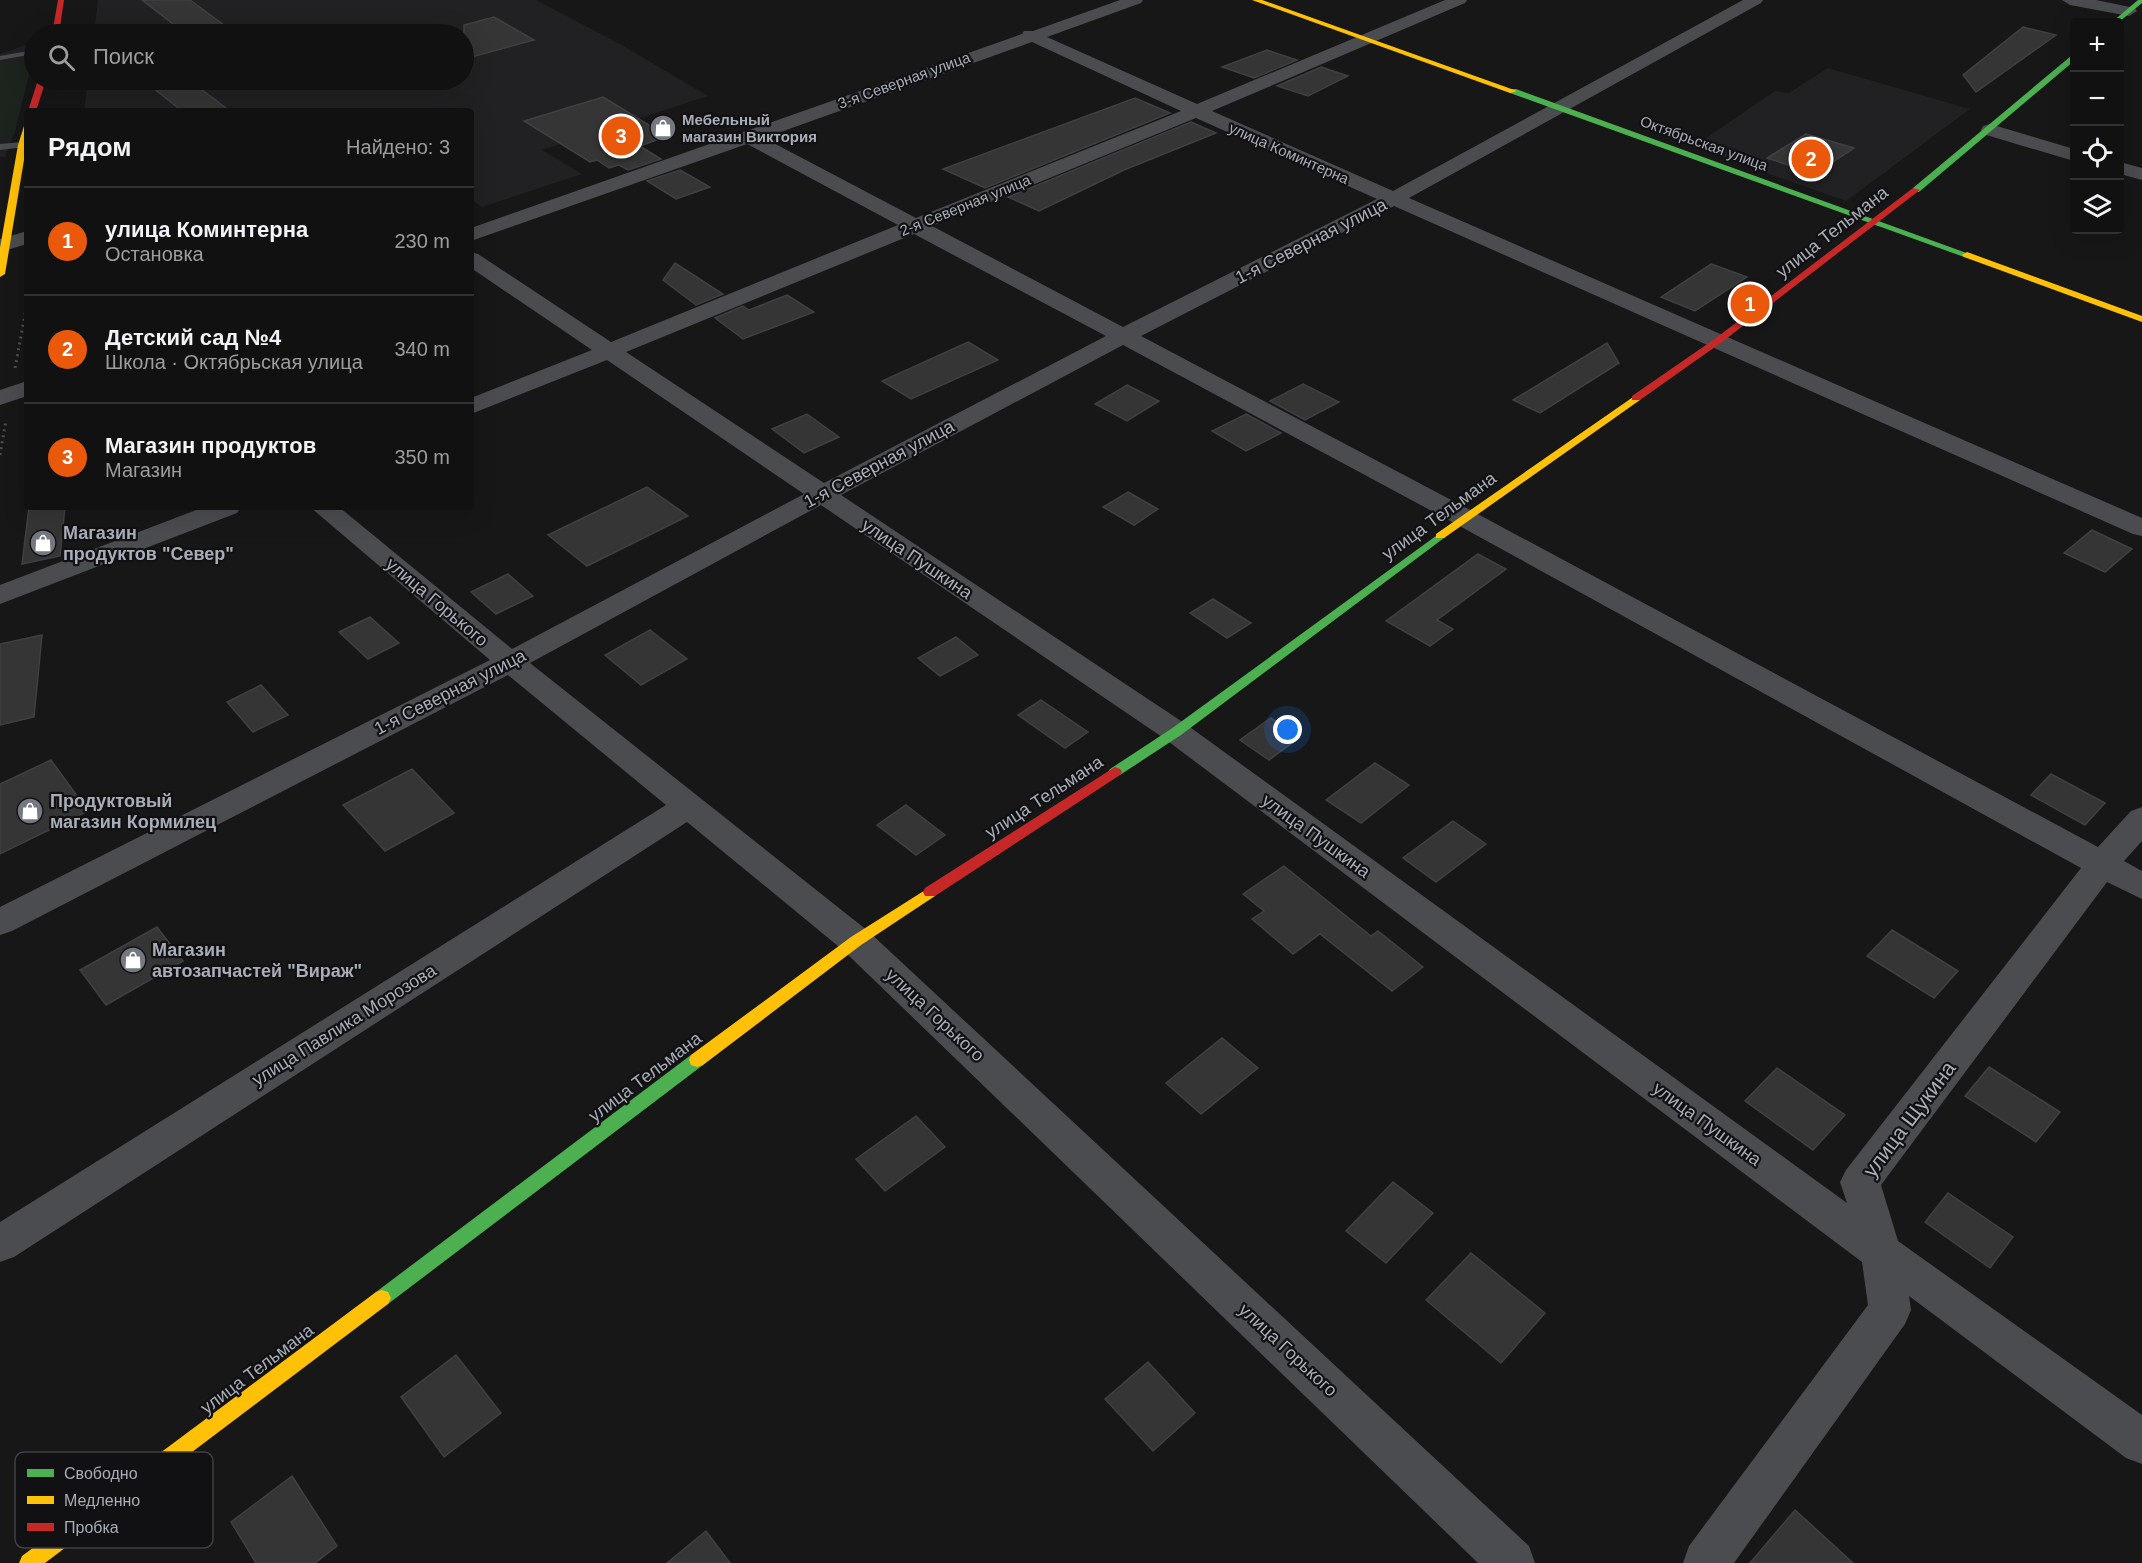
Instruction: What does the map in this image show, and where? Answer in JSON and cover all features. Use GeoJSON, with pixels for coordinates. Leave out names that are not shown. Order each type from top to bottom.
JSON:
{"type":"FeatureCollection","features":[{"type":"Feature","properties":{"kind":"street"},"geometry":{"type":"LineString","coordinates":[[57,24],[61,0]]}},
{"type":"Feature","properties":{"kind":"street","name":"3-я Северная улица"},"geometry":{"type":"LineString","coordinates":[[474,234],[1030,35],[1135,0]]}},
{"type":"Feature","properties":{"kind":"street","name":"Октябрьская улица"},"geometry":{"type":"LineString","coordinates":[[1255,0],[1366,38],[2142,319]]}},
{"type":"Feature","properties":{"kind":"street","name":"2-я Северная улица"},"geometry":{"type":"LineString","coordinates":[[474,406],[1196,111],[1459,0]]}},
{"type":"Feature","properties":{"kind":"street","name":"1-я Северная улица"},"geometry":{"type":"LineString","coordinates":[[0,922],[510,662],[821,495],[1392,199],[1755,0]]}},
{"type":"Feature","properties":{"kind":"street"},"geometry":{"type":"LineString","coordinates":[[2070,0],[2129,11]]}},
{"type":"Feature","properties":{"kind":"street"},"geometry":{"type":"LineString","coordinates":[[2120,18],[2142,0]]}},
{"type":"Feature","properties":{"kind":"street","name":"улица Коминтерна"},"geometry":{"type":"LineString","coordinates":[[1030,35],[1392,199],[1719,340],[2142,528]]}},
{"type":"Feature","properties":{"kind":"street","name":"улица Тельмана"},"geometry":{"type":"LineString","coordinates":[[177,1452],[856,941],[1176,732],[1465,518],[1719,340],[1876,222],[1990,130],[2070,60]]}},
{"type":"Feature","properties":{"kind":"street"},"geometry":{"type":"LineString","coordinates":[[33,108],[39,90]]}},
{"type":"Feature","properties":{"kind":"street"},"geometry":{"type":"LineString","coordinates":[[1990,130],[2070,154]]}},
{"type":"Feature","properties":{"kind":"street"},"geometry":{"type":"LineString","coordinates":[[746,136],[1465,518],[2142,886]]}},
{"type":"Feature","properties":{"kind":"street"},"geometry":{"type":"LineString","coordinates":[[0,274],[3,245],[24,138]]}},
{"type":"Feature","properties":{"kind":"street"},"geometry":{"type":"LineString","coordinates":[[2124,169],[2142,174]]}},
{"type":"Feature","properties":{"kind":"street"},"geometry":{"type":"LineString","coordinates":[[3,245],[24,238]]}},
{"type":"Feature","properties":{"kind":"street","name":"улица Пушкина"},"geometry":{"type":"LineString","coordinates":[[474,260],[1176,732],[2142,1442]]}},
{"type":"Feature","properties":{"kind":"street"},"geometry":{"type":"LineString","coordinates":[[0,398],[24,389]]}},
{"type":"Feature","properties":{"kind":"street"},"geometry":{"type":"LineString","coordinates":[[0,595],[220,510]]}},
{"type":"Feature","properties":{"kind":"street","name":"улица Горького"},"geometry":{"type":"LineString","coordinates":[[327,510],[510,662],[856,941],[1512,1563]]}},
{"type":"Feature","properties":{"kind":"street","name":"улица Павлика Морозова"},"geometry":{"type":"LineString","coordinates":[[0,1244],[689,807]]}},
{"type":"Feature","properties":{"kind":"street","name":"улица Щукина"},"geometry":{"type":"LineString","coordinates":[[1706,1563],[1890,1310],[1881,1252],[1860,1182],[2103,864],[2142,819]]}},
{"type":"Feature","properties":{"kind":"street","name":"улица Тельмана"},"geometry":{"type":"LineString","coordinates":[[29,1563],[49,1548]]}},
{"type":"Feature","properties":{"kind":"lane"},"geometry":{"type":"LineString","coordinates":[[0,58],[24,54]]}},
{"type":"Feature","properties":{"kind":"lane"},"geometry":{"type":"LineString","coordinates":[[0,147],[22,145]]}},
{"type":"Feature","properties":{"kind":"shaded area"},"geometry":{"type":"Polygon","coordinates":[[[98,0],[536,0],[620,44],[708,96],[542,150],[582,174],[482,207],[474,201],[474,108],[84,108],[87,90],[474,90],[474,24],[95,24],[98,0]]]}},
{"type":"Feature","properties":{"kind":"shaded area"},"geometry":{"type":"Polygon","coordinates":[[[24,46],[25,90],[14,134],[5,157],[0,157],[0,54],[24,46]]]}},
{"type":"Feature","properties":{"kind":"shaded area"},"geometry":{"type":"Polygon","coordinates":[[[0,62],[24,62],[25,90],[14,134],[0,140],[0,62]]]}},
{"type":"Feature","properties":{"kind":"shaded area"},"geometry":{"type":"Polygon","coordinates":[[[1828,68],[1970,109],[1846,201],[1693,147],[1775,91],[1789,93],[1828,68]]]}},
{"type":"Feature","properties":{"kind":"building"},"geometry":{"type":"Polygon","coordinates":[[[142,0],[190,0],[222,24],[173,24],[142,0]]]}},
{"type":"Feature","properties":{"kind":"building"},"geometry":{"type":"Polygon","coordinates":[[[494,17],[534,40],[474,56],[474,24],[468,24],[494,17]]]}},
{"type":"Feature","properties":{"kind":"building"},"geometry":{"type":"Polygon","coordinates":[[[2023,27],[2056,35],[1976,92],[1963,75],[2023,27]]]}},
{"type":"Feature","properties":{"kind":"building"},"geometry":{"type":"Polygon","coordinates":[[[1267,50],[1297,60],[1254,78],[1222,67],[1267,50]]]}},
{"type":"Feature","properties":{"kind":"building"},"geometry":{"type":"Polygon","coordinates":[[[1321,67],[1348,76],[1308,96],[1277,86],[1321,67]]]}},
{"type":"Feature","properties":{"kind":"building"},"geometry":{"type":"Polygon","coordinates":[[[156,90],[202,90],[226,108],[178,108],[156,90]]]}},
{"type":"Feature","properties":{"kind":"building"},"geometry":{"type":"Polygon","coordinates":[[[603,97],[667,136],[640,146],[661,159],[628,170],[619,165],[609,168],[597,160],[590,162],[524,121],[603,97]]]}},
{"type":"Feature","properties":{"kind":"building"},"geometry":{"type":"Polygon","coordinates":[[[1135,98],[1170,113],[985,188],[943,169],[1135,98]]]}},
{"type":"Feature","properties":{"kind":"building"},"geometry":{"type":"Polygon","coordinates":[[[1191,122],[1216,133],[1124,170],[1039,211],[1008,197],[1191,122]]]}},
{"type":"Feature","properties":{"kind":"building"},"geometry":{"type":"Polygon","coordinates":[[[1806,134],[1854,148],[1815,174],[1767,158],[1806,134]]]}},
{"type":"Feature","properties":{"kind":"building"},"geometry":{"type":"Polygon","coordinates":[[[680,170],[710,187],[676,199],[647,181],[680,170]]]}},
{"type":"Feature","properties":{"kind":"building"},"geometry":{"type":"Polygon","coordinates":[[[675,263],[723,294],[696,305],[663,280],[675,263]]]}},
{"type":"Feature","properties":{"kind":"building"},"geometry":{"type":"Polygon","coordinates":[[[1711,264],[1747,277],[1695,311],[1661,297],[1711,264]]]}},
{"type":"Feature","properties":{"kind":"building"},"geometry":{"type":"Polygon","coordinates":[[[787,295],[814,312],[743,339],[715,318],[743,306],[749,310],[787,295]]]}},
{"type":"Feature","properties":{"kind":"building"},"geometry":{"type":"Polygon","coordinates":[[[968,342],[998,360],[911,399],[882,381],[968,342]]]}},
{"type":"Feature","properties":{"kind":"building"},"geometry":{"type":"Polygon","coordinates":[[[1607,343],[1619,363],[1540,413],[1513,400],[1607,343]]]}},
{"type":"Feature","properties":{"kind":"building"},"geometry":{"type":"Polygon","coordinates":[[[1303,384],[1339,402],[1305,420],[1270,401],[1303,384]]]}},
{"type":"Feature","properties":{"kind":"building"},"geometry":{"type":"Polygon","coordinates":[[[1127,385],[1159,401],[1127,421],[1095,404],[1127,385]]]}},
{"type":"Feature","properties":{"kind":"building"},"geometry":{"type":"Polygon","coordinates":[[[807,414],[839,437],[804,453],[772,429],[807,414]]]}},
{"type":"Feature","properties":{"kind":"building"},"geometry":{"type":"Polygon","coordinates":[[[1246,414],[1281,433],[1246,451],[1212,431],[1246,414]]]}},
{"type":"Feature","properties":{"kind":"building"},"geometry":{"type":"Polygon","coordinates":[[[647,487],[688,516],[587,566],[548,535],[647,487]]]}},
{"type":"Feature","properties":{"kind":"building"},"geometry":{"type":"Polygon","coordinates":[[[1128,492],[1158,509],[1134,525],[1103,507],[1128,492]]]}},
{"type":"Feature","properties":{"kind":"building","name":"Магазин продуктов \"Север\""},"geometry":{"type":"Polygon","coordinates":[[[29,510],[65,510],[60,556],[22,564],[29,510]]]}},
{"type":"Feature","properties":{"kind":"building"},"geometry":{"type":"Polygon","coordinates":[[[2092,530],[2132,549],[2105,572],[2064,553],[2092,530]]]}},
{"type":"Feature","properties":{"kind":"building"},"geometry":{"type":"Polygon","coordinates":[[[1478,554],[1506,569],[1437,620],[1453,629],[1430,646],[1386,621],[1478,554]]]}},
{"type":"Feature","properties":{"kind":"building"},"geometry":{"type":"Polygon","coordinates":[[[508,574],[533,596],[496,614],[471,592],[508,574]]]}},
{"type":"Feature","properties":{"kind":"building"},"geometry":{"type":"Polygon","coordinates":[[[1213,599],[1251,623],[1227,638],[1190,613],[1213,599]]]}},
{"type":"Feature","properties":{"kind":"building"},"geometry":{"type":"Polygon","coordinates":[[[370,617],[399,643],[368,659],[339,632],[370,617]]]}},
{"type":"Feature","properties":{"kind":"building"},"geometry":{"type":"Polygon","coordinates":[[[650,630],[687,659],[641,685],[605,655],[650,630]]]}},
{"type":"Feature","properties":{"kind":"building"},"geometry":{"type":"Polygon","coordinates":[[[42,635],[34,717],[0,725],[0,644],[42,635]]]}},
{"type":"Feature","properties":{"kind":"building"},"geometry":{"type":"Polygon","coordinates":[[[956,637],[978,655],[940,676],[918,658],[956,637]]]}},
{"type":"Feature","properties":{"kind":"building"},"geometry":{"type":"Polygon","coordinates":[[[261,685],[288,715],[253,732],[227,702],[261,685]]]}},
{"type":"Feature","properties":{"kind":"building"},"geometry":{"type":"Polygon","coordinates":[[[1041,700],[1088,732],[1065,748],[1018,715],[1041,700]]]}},
{"type":"Feature","properties":{"kind":"building"},"geometry":{"type":"Polygon","coordinates":[[[1271,718],[1300,737],[1269,760],[1240,740],[1271,718]]]}},
{"type":"Feature","properties":{"kind":"building"},"geometry":{"type":"Polygon","coordinates":[[[51,760],[88,811],[0,854],[0,784],[51,760]]]}},
{"type":"Feature","properties":{"kind":"building"},"geometry":{"type":"Polygon","coordinates":[[[1375,763],[1409,785],[1361,823],[1326,800],[1375,763]]]}},
{"type":"Feature","properties":{"kind":"building"},"geometry":{"type":"Polygon","coordinates":[[[412,769],[454,813],[385,851],[343,805],[412,769]]]}},
{"type":"Feature","properties":{"kind":"building"},"geometry":{"type":"Polygon","coordinates":[[[2051,774],[2105,803],[2085,825],[2031,795],[2051,774]]]}},
{"type":"Feature","properties":{"kind":"building"},"geometry":{"type":"Polygon","coordinates":[[[906,805],[945,835],[916,855],[877,825],[906,805]]]}},
{"type":"Feature","properties":{"kind":"building"},"geometry":{"type":"Polygon","coordinates":[[[1453,821],[1486,844],[1436,882],[1403,858],[1453,821]]]}},
{"type":"Feature","properties":{"kind":"building"},"geometry":{"type":"Polygon","coordinates":[[[1284,866],[1371,936],[1378,931],[1423,967],[1392,991],[1320,934],[1293,954],[1252,919],[1264,911],[1243,894],[1284,866]]]}},
{"type":"Feature","properties":{"kind":"building"},"geometry":{"type":"Polygon","coordinates":[[[157,927],[183,961],[106,1005],[80,970],[157,927]]]}},
{"type":"Feature","properties":{"kind":"building"},"geometry":{"type":"Polygon","coordinates":[[[1892,930],[1958,971],[1934,998],[1867,956],[1892,930]]]}},
{"type":"Feature","properties":{"kind":"building"},"geometry":{"type":"Polygon","coordinates":[[[1222,1038],[1258,1068],[1201,1114],[1166,1083],[1222,1038]]]}},
{"type":"Feature","properties":{"kind":"building"},"geometry":{"type":"Polygon","coordinates":[[[1989,1067],[2060,1112],[2036,1142],[1965,1096],[1989,1067]]]}},
{"type":"Feature","properties":{"kind":"building"},"geometry":{"type":"Polygon","coordinates":[[[1777,1068],[1845,1115],[1813,1150],[1745,1101],[1777,1068]]]}},
{"type":"Feature","properties":{"kind":"building"},"geometry":{"type":"Polygon","coordinates":[[[916,1116],[945,1147],[885,1191],[856,1159],[916,1116]]]}},
{"type":"Feature","properties":{"kind":"building"},"geometry":{"type":"Polygon","coordinates":[[[1393,1182],[1433,1213],[1386,1263],[1346,1231],[1393,1182]]]}},
{"type":"Feature","properties":{"kind":"building"},"geometry":{"type":"Polygon","coordinates":[[[1948,1193],[2013,1237],[1990,1268],[1925,1222],[1948,1193]]]}},
{"type":"Feature","properties":{"kind":"building"},"geometry":{"type":"Polygon","coordinates":[[[1471,1253],[1545,1313],[1501,1363],[1426,1300],[1471,1253]]]}},
{"type":"Feature","properties":{"kind":"building"},"geometry":{"type":"Polygon","coordinates":[[[456,1355],[501,1413],[444,1457],[401,1397],[456,1355]]]}},
{"type":"Feature","properties":{"kind":"building"},"geometry":{"type":"Polygon","coordinates":[[[1148,1362],[1195,1413],[1153,1451],[1105,1399],[1148,1362]]]}},
{"type":"Feature","properties":{"kind":"building"},"geometry":{"type":"Polygon","coordinates":[[[292,1476],[337,1546],[315,1563],[256,1563],[231,1522],[292,1476]]]}},
{"type":"Feature","properties":{"kind":"building"},"geometry":{"type":"Polygon","coordinates":[[[1795,1510],[1853,1563],[1750,1563],[1795,1510]]]}},
{"type":"Feature","properties":{"kind":"building"},"geometry":{"type":"Polygon","coordinates":[[[706,1531],[730,1563],[667,1563],[706,1531]]]}},
{"type":"Feature","properties":{"kind":"traffic: fast"},"geometry":{"type":"LineString","coordinates":[[2120,18],[2142,0]]}},
{"type":"Feature","properties":{"kind":"traffic: fast"},"geometry":{"type":"LineString","coordinates":[[1916,190],[2070,61]]}},
{"type":"Feature","properties":{"kind":"traffic: fast"},"geometry":{"type":"LineString","coordinates":[[1513,91],[1967,255]]}},
{"type":"Feature","properties":{"kind":"traffic: fast"},"geometry":{"type":"LineString","coordinates":[[1115,772],[1176,732],[1440,536]]}},
{"type":"Feature","properties":{"kind":"traffic: fast"},"geometry":{"type":"LineString","coordinates":[[382,1298],[697,1060]]}},
{"type":"Feature","properties":{"kind":"traffic: slow"},"geometry":{"type":"LineString","coordinates":[[1255,0],[1513,91]]}},
{"type":"Feature","properties":{"kind":"traffic: slow"},"geometry":{"type":"LineString","coordinates":[[0,274],[24,138]]}},
{"type":"Feature","properties":{"kind":"traffic: slow"},"geometry":{"type":"LineString","coordinates":[[1967,255],[2142,319]]}},
{"type":"Feature","properties":{"kind":"traffic: slow"},"geometry":{"type":"LineString","coordinates":[[1440,536],[1636,398]]}},
{"type":"Feature","properties":{"kind":"traffic: slow"},"geometry":{"type":"LineString","coordinates":[[697,1060],[856,941],[930,892]]}},
{"type":"Feature","properties":{"kind":"traffic: slow"},"geometry":{"type":"LineString","coordinates":[[177,1452],[382,1298]]}},
{"type":"Feature","properties":{"kind":"traffic: slow"},"geometry":{"type":"LineString","coordinates":[[29,1563],[49,1548]]}},
{"type":"Feature","properties":{"kind":"traffic: jam"},"geometry":{"type":"LineString","coordinates":[[57,24],[61,0]]}},
{"type":"Feature","properties":{"kind":"traffic: jam"},"geometry":{"type":"LineString","coordinates":[[33,108],[39,90]]}},
{"type":"Feature","properties":{"kind":"traffic: jam"},"geometry":{"type":"LineString","coordinates":[[1636,398],[1719,340],[1916,190]]}},
{"type":"Feature","properties":{"kind":"traffic: jam"},"geometry":{"type":"LineString","coordinates":[[930,892],[1115,772]]}},
{"type":"Feature","properties":{"kind":"place","name":"Мебельный магазин Виктория"},"geometry":{"type":"Point","coordinates":[663,128]}},
{"type":"Feature","properties":{"kind":"place","name":"Магазин продуктов"},"geometry":{"type":"Point","coordinates":[621,136]}},
{"type":"Feature","properties":{"kind":"place","name":"Детский сад №4"},"geometry":{"type":"Point","coordinates":[1811,159]}},
{"type":"Feature","properties":{"kind":"place","name":"улица Коминтерна"},"geometry":{"type":"Point","coordinates":[1750,304]}},
{"type":"Feature","properties":{"kind":"place","name":"Магазин продуктов \"Север\""},"geometry":{"type":"Point","coordinates":[43,543]}},
{"type":"Feature","properties":{"kind":"place","name":"Продуктовый магазин Кормилец"},"geometry":{"type":"Point","coordinates":[30,811]}},
{"type":"Feature","properties":{"kind":"place","name":"Магазин автозапчастей \"Вираж\""},"geometry":{"type":"Point","coordinates":[133,960]}}]}
